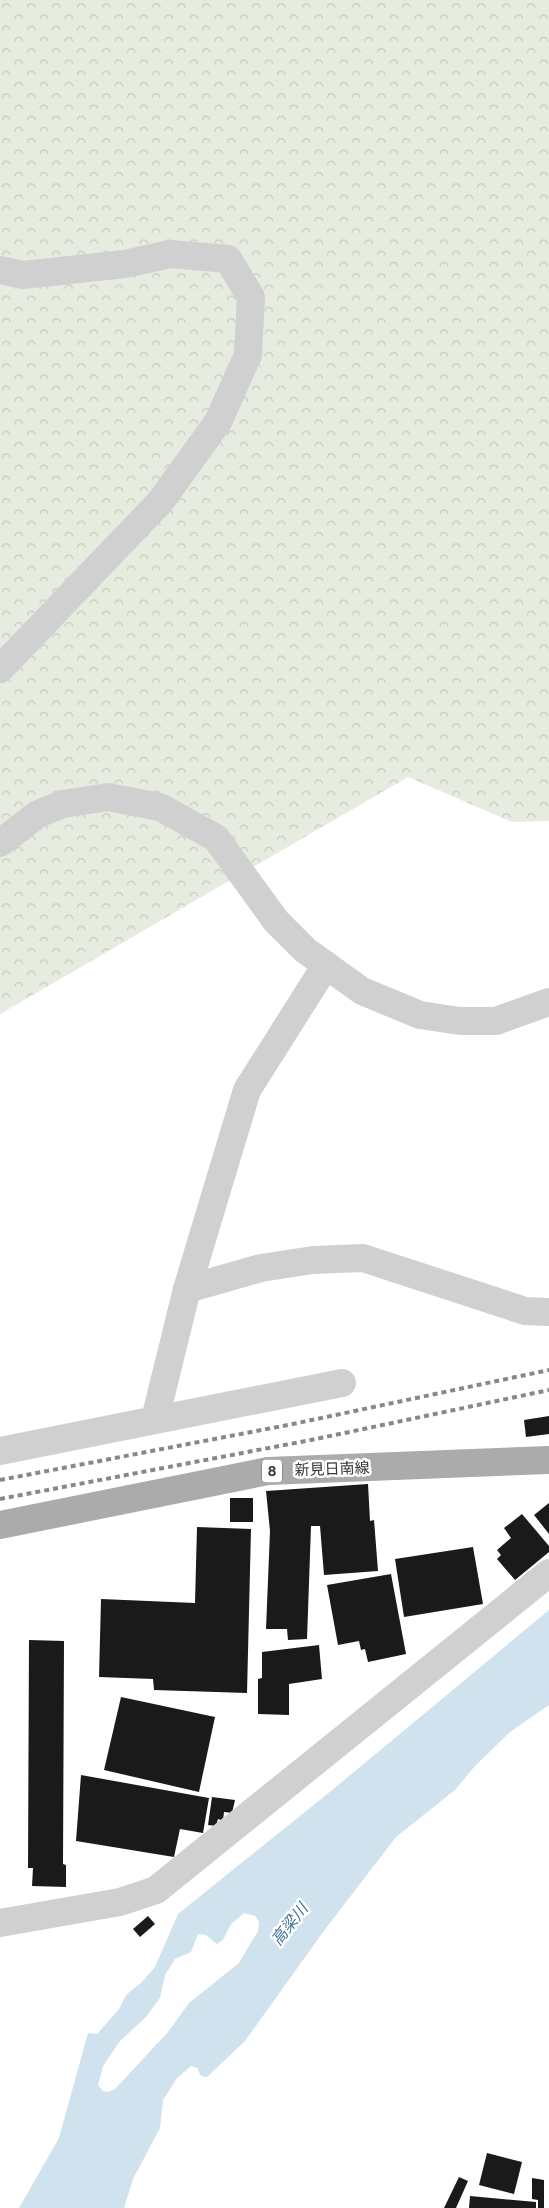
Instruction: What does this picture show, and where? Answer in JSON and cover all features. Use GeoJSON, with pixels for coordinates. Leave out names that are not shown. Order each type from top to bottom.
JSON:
{"type":"FeatureCollection","features":[{"type":"Feature","properties":{"kind":"main road","name":"新見日南線"},"geometry":{"type":"LineString","coordinates":[[0,1525],[268,1471],[549,1460]]}},
{"type":"Feature","properties":{"kind":"street"},"geometry":{"type":"LineString","coordinates":[[0,270],[23,275],[125,264],[170,254],[228,260],[251,297],[248,355],[218,422],[160,502],[0,669]]}},
{"type":"Feature","properties":{"kind":"street"},"geometry":{"type":"LineString","coordinates":[[0,843],[38,814],[63,804],[108,797],[160,806],[216,838],[276,920],[305,950],[362,991],[420,1015],[460,1021],[496,1021],[549,1002]]}},
{"type":"Feature","properties":{"kind":"street"},"geometry":{"type":"LineString","coordinates":[[155,1419],[187,1288],[247,1090],[326,965]]}},
{"type":"Feature","properties":{"kind":"street"},"geometry":{"type":"LineString","coordinates":[[187,1288],[261,1268],[313,1260],[363,1258],[525,1311],[549,1312]]}},
{"type":"Feature","properties":{"kind":"street"},"geometry":{"type":"LineString","coordinates":[[0,1450],[342,1383]]}},
{"type":"Feature","properties":{"kind":"street"},"geometry":{"type":"LineString","coordinates":[[0,1923],[120,1902],[156,1890],[549,1572]]}},
{"type":"Feature","properties":{"kind":"green space"},"geometry":{"type":"Polygon","coordinates":[[[0,0],[549,0],[549,821],[512,822],[408,777],[0,1014],[0,0]]]}},
{"type":"Feature","properties":{"kind":"water","name":"高梁川"},"geometry":{"type":"Polygon","coordinates":[[[549,1610],[549,1705],[510,1732],[475,1766],[455,1790],[396,1837],[323,1932],[245,2041],[207,2077],[201,2076],[197,2068],[191,2066],[177,2078],[163,2100],[160,2128],[133,2179],[124,2208],[19,2208],[59,2138],[88,2033],[97,2034],[119,2009],[126,1995],[142,1982],[155,1967],[178,1914],[331,1791],[549,1610]],[[244,1913],[231,1924],[223,1940],[217,1944],[206,1935],[198,1934],[191,1952],[175,1959],[165,1975],[160,1998],[146,2017],[120,2041],[103,2066],[98,2085],[103,2091],[108,2092],[115,2089],[168,2032],[189,2003],[239,1963],[258,1931],[259,1922],[255,1916],[244,1913]]]}},
{"type":"Feature","properties":{"kind":"building"},"geometry":{"type":"Polygon","coordinates":[[[549,1416],[549,1434],[526,1437],[524,1420],[549,1416]]]}},
{"type":"Feature","properties":{"kind":"building"},"geometry":{"type":"Polygon","coordinates":[[[368,1484],[370,1521],[374,1520],[378,1571],[324,1575],[320,1526],[311,1526],[307,1639],[288,1640],[287,1629],[266,1629],[270,1531],[266,1491],[368,1484]]]}},
{"type":"Feature","properties":{"kind":"building"},"geometry":{"type":"Polygon","coordinates":[[[230,1498],[253,1498],[253,1522],[230,1522],[230,1498]]]}},
{"type":"Feature","properties":{"kind":"building"},"geometry":{"type":"Polygon","coordinates":[[[549,1503],[549,1534],[534,1515],[549,1503]]]}},
{"type":"Feature","properties":{"kind":"building"},"geometry":{"type":"Polygon","coordinates":[[[522,1514],[549,1546],[549,1552],[515,1580],[497,1559],[501,1555],[497,1550],[511,1538],[504,1528],[522,1514]]]}},
{"type":"Feature","properties":{"kind":"building"},"geometry":{"type":"Polygon","coordinates":[[[197,1527],[251,1529],[247,1693],[154,1690],[153,1679],[99,1677],[101,1599],[195,1603],[197,1527]]]}},
{"type":"Feature","properties":{"kind":"building"},"geometry":{"type":"Polygon","coordinates":[[[473,1547],[483,1604],[404,1617],[395,1559],[473,1547]]]}},
{"type":"Feature","properties":{"kind":"building"},"geometry":{"type":"Polygon","coordinates":[[[391,1574],[406,1654],[368,1662],[365,1649],[361,1650],[359,1641],[338,1645],[327,1585],[391,1574]]]}},
{"type":"Feature","properties":{"kind":"building"},"geometry":{"type":"Polygon","coordinates":[[[29,1640],[64,1641],[63,1864],[66,1865],[66,1887],[32,1886],[33,1868],[28,1868],[29,1640]]]}},
{"type":"Feature","properties":{"kind":"building"},"geometry":{"type":"Polygon","coordinates":[[[319,1645],[322,1679],[289,1684],[289,1715],[258,1714],[258,1679],[262,1678],[262,1652],[319,1645]]]}},
{"type":"Feature","properties":{"kind":"building"},"geometry":{"type":"Polygon","coordinates":[[[121,1697],[215,1717],[199,1792],[104,1770],[121,1697]]]}},
{"type":"Feature","properties":{"kind":"building"},"geometry":{"type":"Polygon","coordinates":[[[81,1775],[209,1798],[203,1833],[180,1829],[174,1857],[76,1841],[81,1775]]]}},
{"type":"Feature","properties":{"kind":"building"},"geometry":{"type":"Polygon","coordinates":[[[212,1797],[235,1800],[232,1813],[224,1812],[223,1821],[218,1819],[216,1826],[208,1825],[212,1797]]]}},
{"type":"Feature","properties":{"kind":"building"},"geometry":{"type":"Polygon","coordinates":[[[148,1916],[155,1924],[140,1937],[133,1929],[148,1916]]]}},
{"type":"Feature","properties":{"kind":"building"},"geometry":{"type":"Polygon","coordinates":[[[487,2153],[522,2162],[514,2194],[479,2185],[487,2153]]]}},
{"type":"Feature","properties":{"kind":"building"},"geometry":{"type":"Polygon","coordinates":[[[459,2177],[468,2181],[456,2208],[444,2208],[459,2177]]]}},
{"type":"Feature","properties":{"kind":"building"},"geometry":{"type":"Polygon","coordinates":[[[532,2178],[544,2180],[544,2208],[538,2208],[538,2200],[532,2199],[532,2178]]]}},
{"type":"Feature","properties":{"kind":"building"},"geometry":{"type":"Polygon","coordinates":[[[470,2196],[536,2202],[536,2208],[469,2208],[470,2196]]]}},
{"type":"Feature","properties":{"kind":"railway"},"geometry":{"type":"LineString","coordinates":[[0,1480],[293,1424],[549,1370]]}},
{"type":"Feature","properties":{"kind":"railway"},"geometry":{"type":"LineString","coordinates":[[0,1499],[316,1439],[549,1390]]}}]}
